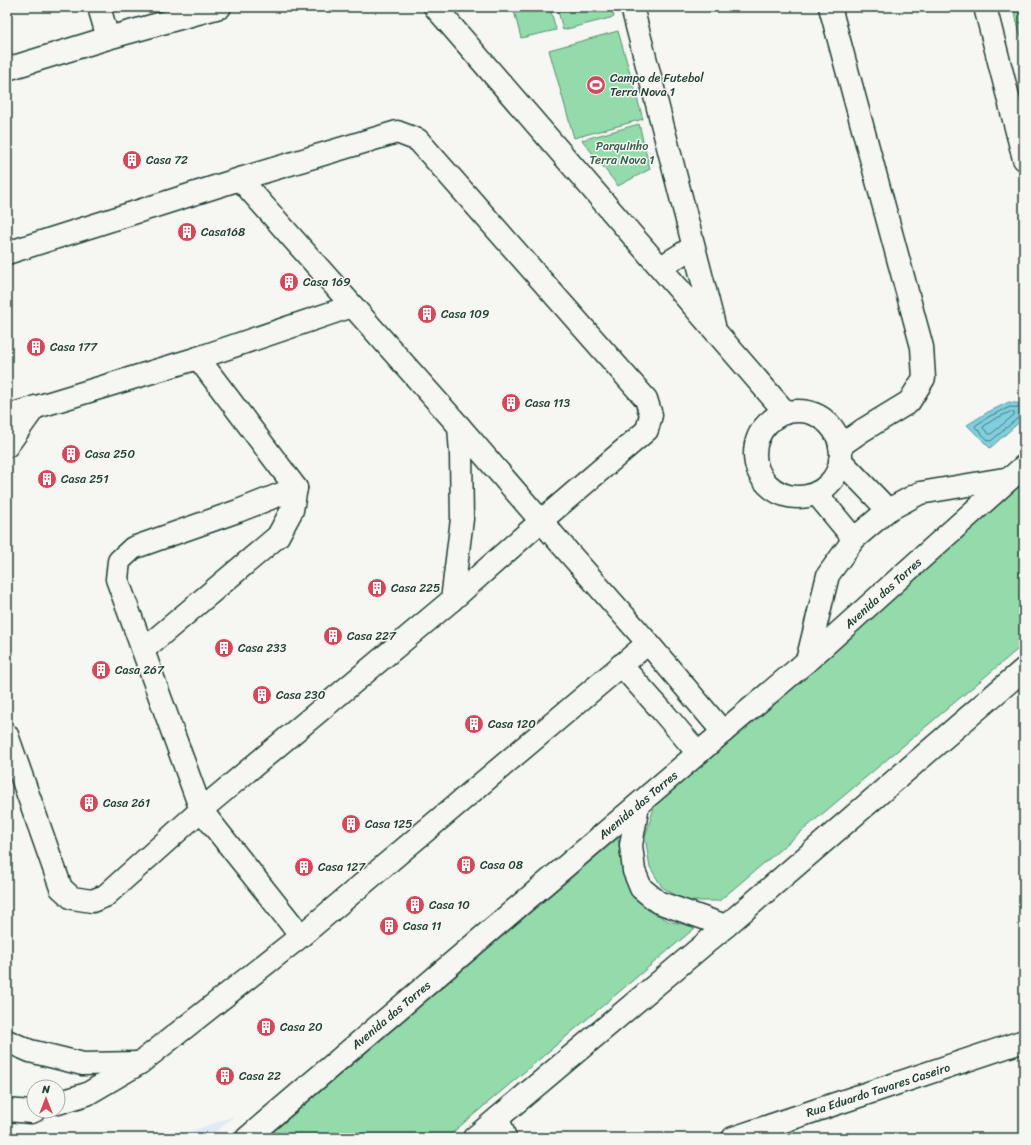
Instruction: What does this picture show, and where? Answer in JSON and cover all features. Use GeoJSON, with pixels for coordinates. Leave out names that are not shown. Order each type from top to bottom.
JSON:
{"type":"FeatureCollection","features":[{"type":"Feature","properties":{"kind":"street"},"geometry":{"type":"LineString","coordinates":[[99,7],[108,38]]}},
{"type":"Feature","properties":{"kind":"street"},"geometry":{"type":"LineString","coordinates":[[7,69],[108,38],[220,7]]}},
{"type":"Feature","properties":{"kind":"street"},"geometry":{"type":"LineString","coordinates":[[435,7],[786,413]]}},
{"type":"Feature","properties":{"kind":"street"},"geometry":{"type":"LineString","coordinates":[[632,7],[715,330]]}},
{"type":"Feature","properties":{"kind":"street"},"geometry":{"type":"LineString","coordinates":[[830,7],[922,347],[924,378],[909,402],[863,430],[840,453]]}},
{"type":"Feature","properties":{"kind":"street"},"geometry":{"type":"LineString","coordinates":[[985,7],[1024,158]]}},
{"type":"Feature","properties":{"kind":"street"},"geometry":{"type":"LineString","coordinates":[[7,253],[240,179],[397,132],[418,140],[646,399],[651,415],[647,430],[452,600],[201,810],[105,896],[92,902],[72,898],[61,888],[7,735]]}},
{"type":"Feature","properties":{"kind":"street"},"geometry":{"type":"LineString","coordinates":[[240,179],[459,426],[648,643],[723,732]]}},
{"type":"Feature","properties":{"kind":"street"},"geometry":{"type":"LineString","coordinates":[[661,268],[693,247]]}},
{"type":"Feature","properties":{"kind":"street"},"geometry":{"type":"LineString","coordinates":[[7,416],[198,358],[352,306]]}},
{"type":"Feature","properties":{"kind":"street"},"geometry":{"type":"LineString","coordinates":[[143,650],[278,536],[292,510],[296,488],[198,358]]}},
{"type":"Feature","properties":{"kind":"street"},"geometry":{"type":"LineString","coordinates":[[7,446],[35,407]]}},
{"type":"Feature","properties":{"kind":"street"},"geometry":{"type":"LineString","coordinates":[[800,411],[814,414],[826,422],[835,433],[840,453],[836,474],[828,485],[816,493],[804,497],[791,497],[778,493],[768,486],[760,475],[755,463],[754,450],[758,438],[764,427],[769,422],[786,413],[800,411]]}},
{"type":"Feature","properties":{"kind":"street"},"geometry":{"type":"LineString","coordinates":[[452,600],[462,520],[459,426]]}},
{"type":"Feature","properties":{"kind":"street"},"geometry":{"type":"LineString","coordinates":[[840,453],[888,510]]}},
{"type":"Feature","properties":{"kind":"street"},"geometry":{"type":"LineString","coordinates":[[807,661],[828,576],[854,539],[888,510],[920,493],[1017,472]]}},
{"type":"Feature","properties":{"kind":"street","name":"Avenida das Torres"},"geometry":{"type":"LineString","coordinates":[[247,1138],[807,661],[1017,472]]}},
{"type":"Feature","properties":{"kind":"street"},"geometry":{"type":"LineString","coordinates":[[296,488],[238,511],[133,548],[119,561],[118,579],[201,810],[301,936]]}},
{"type":"Feature","properties":{"kind":"street"},"geometry":{"type":"LineString","coordinates":[[816,493],[854,539]]}},
{"type":"Feature","properties":{"kind":"street"},"geometry":{"type":"LineString","coordinates":[[66,1101],[87,1094],[140,1063],[301,936],[648,643]]}},
{"type":"Feature","properties":{"kind":"street"},"geometry":{"type":"LineString","coordinates":[[621,665],[698,754]]}},
{"type":"Feature","properties":{"kind":"street"},"geometry":{"type":"LineString","coordinates":[[474,1138],[501,1128],[726,926],[1024,669]]}},
{"type":"Feature","properties":{"kind":"street"},"geometry":{"type":"LineString","coordinates":[[638,805],[631,845],[634,871],[641,888],[658,902],[726,926]]}},
{"type":"Feature","properties":{"kind":"street"},"geometry":{"type":"LineString","coordinates":[[7,1041],[30,1051],[83,1064],[140,1063]]}},
{"type":"Feature","properties":{"kind":"street","name":"Rua Eduardo Tavares Caseiro"},"geometry":{"type":"LineString","coordinates":[[733,1138],[1024,1041]]}},
{"type":"Feature","properties":{"kind":"street"},"geometry":{"type":"LineString","coordinates":[[7,1110],[26,1112]]}},
{"type":"Feature","properties":{"kind":"shaded area"},"geometry":{"type":"Polygon","coordinates":[[[234,1116],[209,1138],[172,1138],[234,1116]]]}},
{"type":"Feature","properties":{"kind":"green space"},"geometry":{"type":"Polygon","coordinates":[[[513,7],[550,7],[556,30],[521,38],[513,7]]]}},
{"type":"Feature","properties":{"kind":"green space"},"geometry":{"type":"Polygon","coordinates":[[[557,7],[611,7],[614,17],[563,30],[557,7]]]}},
{"type":"Feature","properties":{"kind":"green space"},"geometry":{"type":"Polygon","coordinates":[[[1013,7],[1024,7],[1024,48],[1013,7]]]}},
{"type":"Feature","properties":{"kind":"green space","name":"Campo de Futebol Terra Nova 1"},"geometry":{"type":"Polygon","coordinates":[[[618,31],[643,119],[574,138],[549,50],[618,31]]]}},
{"type":"Feature","properties":{"kind":"green space","name":"Parquinho Terra Nova 1"},"geometry":{"type":"Polygon","coordinates":[[[639,124],[650,169],[618,186],[582,140],[639,124]]]}},
{"type":"Feature","properties":{"kind":"green space"},"geometry":{"type":"Polygon","coordinates":[[[1024,482],[1024,644],[719,901],[685,901],[662,887],[650,867],[645,837],[655,804],[947,547],[1024,482]]]}},
{"type":"Feature","properties":{"kind":"green space"},"geometry":{"type":"Polygon","coordinates":[[[618,838],[623,873],[634,894],[650,910],[668,921],[696,927],[446,1138],[266,1138],[618,838]]]}},
{"type":"Feature","properties":{"kind":"water"},"geometry":{"type":"Polygon","coordinates":[[[1009,402],[1022,404],[1024,406],[1024,418],[990,448],[967,425],[988,412],[1009,402]]]}},
{"type":"Feature","properties":{"kind":"place","name":"Campo de Futebol Terra Nova 1"},"geometry":{"type":"Point","coordinates":[596,85]}},
{"type":"Feature","properties":{"kind":"place","name":"Casa 72"},"geometry":{"type":"Point","coordinates":[132,160]}},
{"type":"Feature","properties":{"kind":"place","name":"Casa168"},"geometry":{"type":"Point","coordinates":[187,232]}},
{"type":"Feature","properties":{"kind":"place","name":"Casa 169"},"geometry":{"type":"Point","coordinates":[289,282]}},
{"type":"Feature","properties":{"kind":"place","name":"Casa 109"},"geometry":{"type":"Point","coordinates":[427,314]}},
{"type":"Feature","properties":{"kind":"place","name":"Casa 177"},"geometry":{"type":"Point","coordinates":[36,347]}},
{"type":"Feature","properties":{"kind":"place","name":"Casa 113"},"geometry":{"type":"Point","coordinates":[511,403]}},
{"type":"Feature","properties":{"kind":"place","name":"Casa 250"},"geometry":{"type":"Point","coordinates":[71,454]}},
{"type":"Feature","properties":{"kind":"place","name":"Casa 251"},"geometry":{"type":"Point","coordinates":[47,479]}},
{"type":"Feature","properties":{"kind":"place","name":"Casa 225"},"geometry":{"type":"Point","coordinates":[377,588]}},
{"type":"Feature","properties":{"kind":"place","name":"Casa 227"},"geometry":{"type":"Point","coordinates":[333,636]}},
{"type":"Feature","properties":{"kind":"place","name":"Casa 233"},"geometry":{"type":"Point","coordinates":[224,648]}},
{"type":"Feature","properties":{"kind":"place","name":"Casa 267"},"geometry":{"type":"Point","coordinates":[101,670]}},
{"type":"Feature","properties":{"kind":"place","name":"Casa 230"},"geometry":{"type":"Point","coordinates":[262,695]}},
{"type":"Feature","properties":{"kind":"place","name":"Casa 120"},"geometry":{"type":"Point","coordinates":[474,724]}},
{"type":"Feature","properties":{"kind":"place","name":"Casa 261"},"geometry":{"type":"Point","coordinates":[89,803]}},
{"type":"Feature","properties":{"kind":"place","name":"Casa 125"},"geometry":{"type":"Point","coordinates":[351,824]}},
{"type":"Feature","properties":{"kind":"place","name":"Casa 08"},"geometry":{"type":"Point","coordinates":[466,865]}},
{"type":"Feature","properties":{"kind":"place","name":"Casa 127"},"geometry":{"type":"Point","coordinates":[304,867]}},
{"type":"Feature","properties":{"kind":"place","name":"Casa 10"},"geometry":{"type":"Point","coordinates":[415,905]}},
{"type":"Feature","properties":{"kind":"place","name":"Casa 11"},"geometry":{"type":"Point","coordinates":[389,926]}},
{"type":"Feature","properties":{"kind":"place","name":"Casa 20"},"geometry":{"type":"Point","coordinates":[266,1027]}},
{"type":"Feature","properties":{"kind":"place","name":"Casa 22"},"geometry":{"type":"Point","coordinates":[225,1076]}}]}
